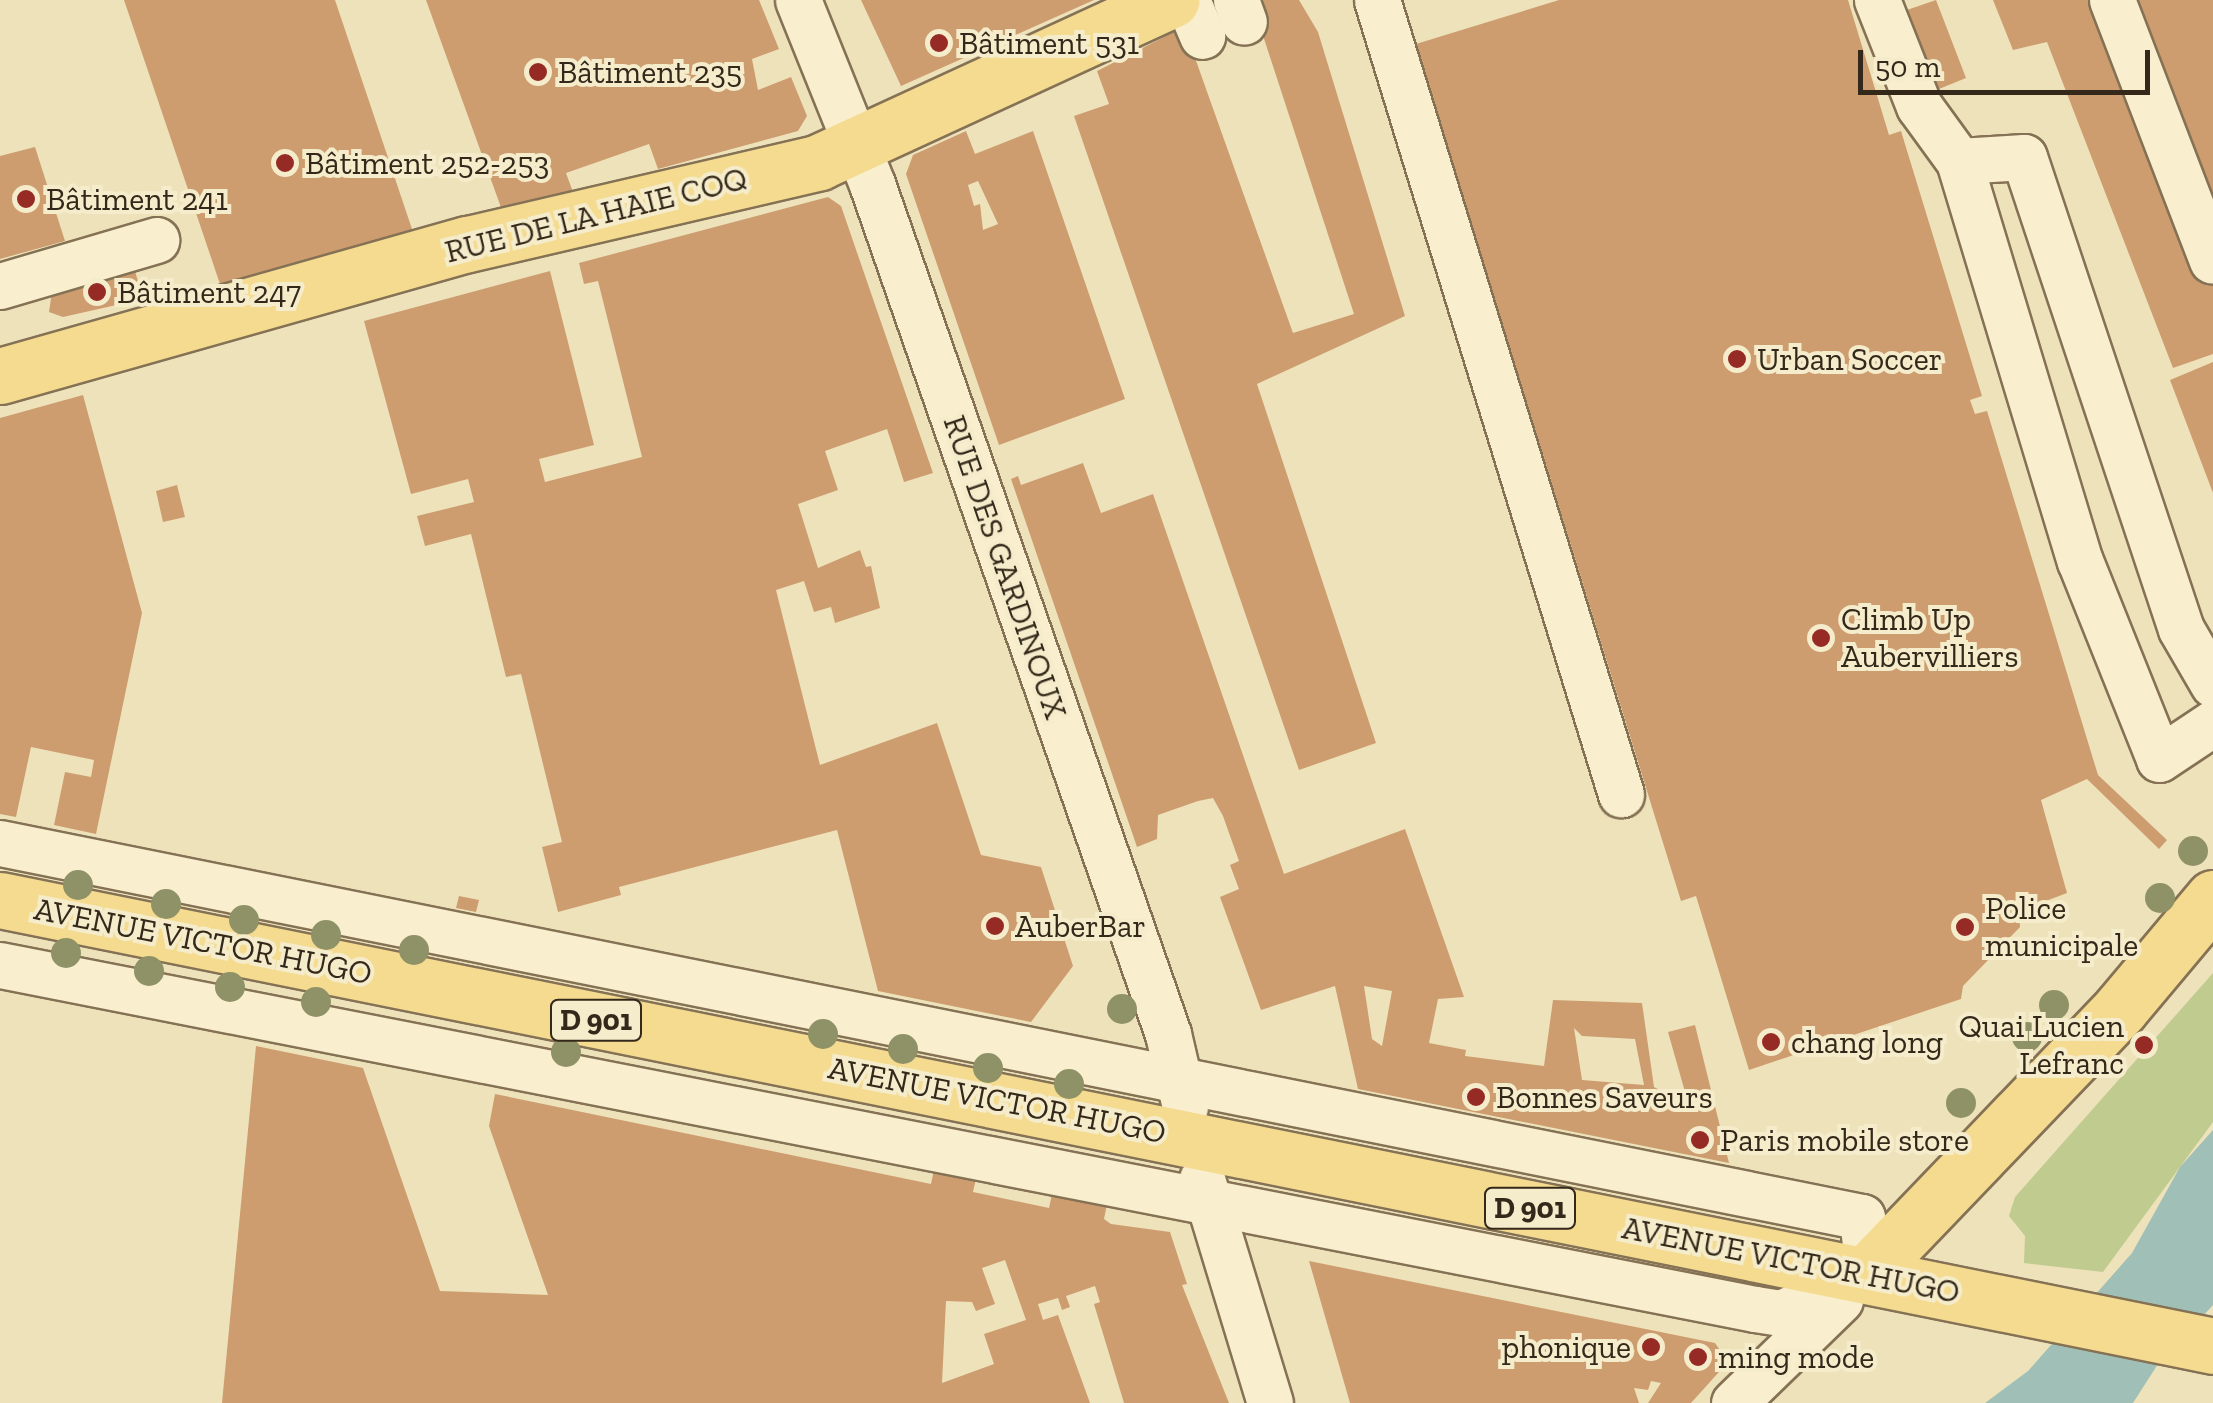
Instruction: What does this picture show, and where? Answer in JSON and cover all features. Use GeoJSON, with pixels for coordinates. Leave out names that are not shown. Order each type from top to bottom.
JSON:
{"type":"FeatureCollection","features":[{"type":"Feature","properties":{"kind":"main road","name":"RUE DE LA HAIE COQ"},"geometry":{"type":"LineString","coordinates":[[0,376],[468,244],[818,162],[1187,12]]}},
{"type":"Feature","properties":{"kind":"main road"},"geometry":{"type":"LineString","coordinates":[[1868,1272],[2120,1009],[2213,898]]}},
{"type":"Feature","properties":{"kind":"main road","name":"AVENUE VICTOR HUGO"},"geometry":{"type":"LineString","coordinates":[[0,900],[1868,1272],[1993,1302],[2213,1346]]}},
{"type":"Feature","properties":{"kind":"street","name":"RUE DES GARDINOUX"},"geometry":{"type":"LineString","coordinates":[[798,0],[858,146],[1178,1079],[1208,1202],[1270,1403]]}},
{"type":"Feature","properties":{"kind":"street"},"geometry":{"type":"LineString","coordinates":[[1376,0],[1621,794]]}},
{"type":"Feature","properties":{"kind":"street"},"geometry":{"type":"LineString","coordinates":[[1878,0],[1920,106],[1959,161],[2080,561],[2159,760],[2213,723]]}},
{"type":"Feature","properties":{"kind":"street"},"geometry":{"type":"LineString","coordinates":[[2112,0],[2212,260]]}},
{"type":"Feature","properties":{"kind":"street"},"geometry":{"type":"LineString","coordinates":[[1959,161],[2024,156],[2181,630],[2213,684]]}},
{"type":"Feature","properties":{"kind":"street"},"geometry":{"type":"LineString","coordinates":[[0,286],[156,240]]}},
{"type":"Feature","properties":{"kind":"street"},"geometry":{"type":"LineString","coordinates":[[0,844],[1862,1217],[1868,1272]]}},
{"type":"Feature","properties":{"kind":"street"},"geometry":{"type":"LineString","coordinates":[[0,965],[1782,1313],[1868,1272]]}},
{"type":"Feature","properties":{"kind":"street"},"geometry":{"type":"LineString","coordinates":[[1734,1403],[1868,1272]]}},
{"type":"Feature","properties":{"kind":"green space"},"geometry":{"type":"Polygon","coordinates":[[[2213,973],[2213,1122],[2103,1272],[2024,1263],[2025,1236],[2009,1216],[2015,1197],[2213,973]]]}},
{"type":"Feature","properties":{"kind":"water"},"geometry":{"type":"Polygon","coordinates":[[[2213,1130],[2213,1305],[2156,1367],[2133,1403],[1985,1403],[2028,1371],[2132,1253],[2180,1167],[2213,1130]]]}},
{"type":"Feature","properties":{"kind":"building","name":"Bâtiment 252-253"},"geometry":{"type":"Polygon","coordinates":[[[124,0],[335,0],[414,235],[221,287],[124,0]]]}},
{"type":"Feature","properties":{"kind":"building"},"geometry":{"type":"Polygon","coordinates":[[[426,0],[759,0],[779,49],[752,59],[758,90],[791,77],[807,116],[798,131],[658,169],[649,144],[566,173],[577,203],[507,224],[426,0]]]}},
{"type":"Feature","properties":{"kind":"building","name":"Bâtiment 531"},"geometry":{"type":"Polygon","coordinates":[[[861,0],[1094,0],[901,86],[861,0]]]}},
{"type":"Feature","properties":{"kind":"building"},"geometry":{"type":"Polygon","coordinates":[[[1264,0],[1299,0],[1318,32],[1405,316],[1257,384],[1376,743],[1299,770],[1074,116],[1109,104],[1097,71],[1184,27],[1293,333],[1354,314],[1253,5],[1264,0]]]}},
{"type":"Feature","properties":{"kind":"building"},"geometry":{"type":"Polygon","coordinates":[[[1559,0],[1848,0],[1889,135],[1901,131],[1982,396],[1970,400],[1975,414],[1987,411],[2098,775],[2167,840],[2159,849],[2087,779],[2041,800],[2067,893],[2019,911],[2020,927],[1963,986],[1961,999],[1749,1070],[1696,896],[1681,901],[1416,44],[1559,0]]]}},
{"type":"Feature","properties":{"kind":"building"},"geometry":{"type":"Polygon","coordinates":[[[1936,0],[1966,78],[1934,91],[1904,11],[1936,0]]]}},
{"type":"Feature","properties":{"kind":"building"},"geometry":{"type":"Polygon","coordinates":[[[1993,0],[2101,0],[2213,283],[2213,354],[2173,368],[2047,42],[2013,50],[1993,0]]]}},
{"type":"Feature","properties":{"kind":"building"},"geometry":{"type":"Polygon","coordinates":[[[2132,0],[2213,0],[2213,204],[2132,0]]]}},
{"type":"Feature","properties":{"kind":"building"},"geometry":{"type":"Polygon","coordinates":[[[966,131],[975,154],[1033,131],[1125,399],[999,445],[906,174],[913,155],[966,131]],[[978,181],[968,185],[974,206],[980,204],[983,230],[998,224],[978,181]]]}},
{"type":"Feature","properties":{"kind":"building","name":"Bâtiment 241"},"geometry":{"type":"Polygon","coordinates":[[[35,147],[65,241],[0,259],[0,156],[35,147]]]}},
{"type":"Feature","properties":{"kind":"building"},"geometry":{"type":"Polygon","coordinates":[[[828,197],[841,206],[933,473],[904,482],[887,429],[825,451],[838,490],[798,504],[818,568],[860,550],[866,567],[871,566],[880,608],[835,623],[831,607],[814,612],[804,581],[776,590],[820,765],[937,723],[981,855],[1041,867],[1073,966],[1031,1022],[878,991],[837,830],[619,887],[621,895],[558,912],[542,847],[562,842],[521,674],[506,677],[471,534],[425,546],[417,516],[474,502],[468,479],[411,494],[364,321],[550,271],[594,445],[539,459],[545,482],[642,457],[598,281],[584,284],[579,263],[828,197]]]}},
{"type":"Feature","properties":{"kind":"building","name":"Bâtiment 247"},"geometry":{"type":"Polygon","coordinates":[[[133,264],[143,299],[63,317],[49,312],[53,285],[133,264]]]}},
{"type":"Feature","properties":{"kind":"building"},"geometry":{"type":"Polygon","coordinates":[[[2213,362],[2213,493],[2170,380],[2213,362]]]}},
{"type":"Feature","properties":{"kind":"building"},"geometry":{"type":"Polygon","coordinates":[[[83,395],[142,613],[96,834],[54,825],[65,772],[91,777],[94,760],[31,747],[16,817],[0,814],[0,418],[83,395]]]}},
{"type":"Feature","properties":{"kind":"building"},"geometry":{"type":"Polygon","coordinates":[[[1083,463],[1101,513],[1153,494],[1284,874],[1405,829],[1464,997],[1438,999],[1429,1043],[1466,1050],[1465,1056],[1544,1066],[1553,1000],[1642,1003],[1654,1087],[1689,1106],[1668,1032],[1695,1025],[1729,1163],[1358,1089],[1335,986],[1261,1010],[1220,897],[1239,889],[1230,865],[1239,861],[1223,816],[1213,798],[1158,815],[1157,839],[1137,847],[1011,479],[1018,476],[1021,485],[1083,463]],[[1364,986],[1372,1039],[1382,1046],[1392,991],[1364,986]],[[1574,1028],[1582,1080],[1644,1085],[1635,1039],[1582,1036],[1574,1028]]]}},
{"type":"Feature","properties":{"kind":"building"},"geometry":{"type":"Polygon","coordinates":[[[177,485],[185,517],[163,522],[156,491],[177,485]]]}},
{"type":"Feature","properties":{"kind":"building"},"geometry":{"type":"Polygon","coordinates":[[[459,896],[479,900],[476,912],[456,908],[459,896]]]}},
{"type":"Feature","properties":{"kind":"building"},"geometry":{"type":"Polygon","coordinates":[[[256,1046],[363,1068],[440,1291],[548,1295],[489,1126],[495,1094],[931,1184],[935,1165],[977,1174],[973,1192],[1049,1208],[1052,1194],[1107,1204],[1104,1219],[1111,1224],[1170,1232],[1187,1284],[1182,1285],[1229,1403],[1124,1403],[1094,1304],[1100,1302],[1095,1286],[1066,1296],[1070,1307],[1062,1310],[1058,1298],[1038,1304],[1043,1320],[1058,1315],[1090,1403],[222,1403],[256,1046]],[[1005,1260],[982,1268],[995,1304],[976,1311],[972,1302],[946,1301],[942,1383],[994,1364],[984,1334],[1026,1320],[1005,1260]]]}},
{"type":"Feature","properties":{"kind":"building"},"geometry":{"type":"Polygon","coordinates":[[[1309,1261],[1715,1343],[1728,1362],[1691,1403],[1648,1403],[1661,1383],[1651,1381],[1648,1390],[1634,1388],[1639,1403],[1350,1403],[1309,1261]]]}},
{"type":"Feature","properties":{"kind":"place","name":"Bâtiment 531"},"geometry":{"type":"Point","coordinates":[939,43]}},
{"type":"Feature","properties":{"kind":"place","name":"Bâtiment 235"},"geometry":{"type":"Point","coordinates":[538,72]}},
{"type":"Feature","properties":{"kind":"place","name":"Bâtiment 252-253"},"geometry":{"type":"Point","coordinates":[285,163]}},
{"type":"Feature","properties":{"kind":"place","name":"Bâtiment 241"},"geometry":{"type":"Point","coordinates":[26,199]}},
{"type":"Feature","properties":{"kind":"place","name":"Bâtiment 247"},"geometry":{"type":"Point","coordinates":[97,292]}},
{"type":"Feature","properties":{"kind":"place","name":"Urban Soccer"},"geometry":{"type":"Point","coordinates":[1737,359]}},
{"type":"Feature","properties":{"kind":"place","name":"Climb Up Aubervilliers"},"geometry":{"type":"Point","coordinates":[1821,638]}},
{"type":"Feature","properties":{"kind":"place","name":"AuberBar"},"geometry":{"type":"Point","coordinates":[995,926]}},
{"type":"Feature","properties":{"kind":"place","name":"Police municipale"},"geometry":{"type":"Point","coordinates":[1965,927]}},
{"type":"Feature","properties":{"kind":"place","name":"chang long"},"geometry":{"type":"Point","coordinates":[1771,1042]}},
{"type":"Feature","properties":{"kind":"place","name":"Quai Lucien Lefranc"},"geometry":{"type":"Point","coordinates":[2144,1045]}},
{"type":"Feature","properties":{"kind":"place","name":"Bonnes Saveurs"},"geometry":{"type":"Point","coordinates":[1476,1097]}},
{"type":"Feature","properties":{"kind":"place","name":"Paris mobile store"},"geometry":{"type":"Point","coordinates":[1700,1140]}},
{"type":"Feature","properties":{"kind":"place","name":"phonique"},"geometry":{"type":"Point","coordinates":[1651,1347]}},
{"type":"Feature","properties":{"kind":"place","name":"ming mode"},"geometry":{"type":"Point","coordinates":[1698,1357]}}]}
